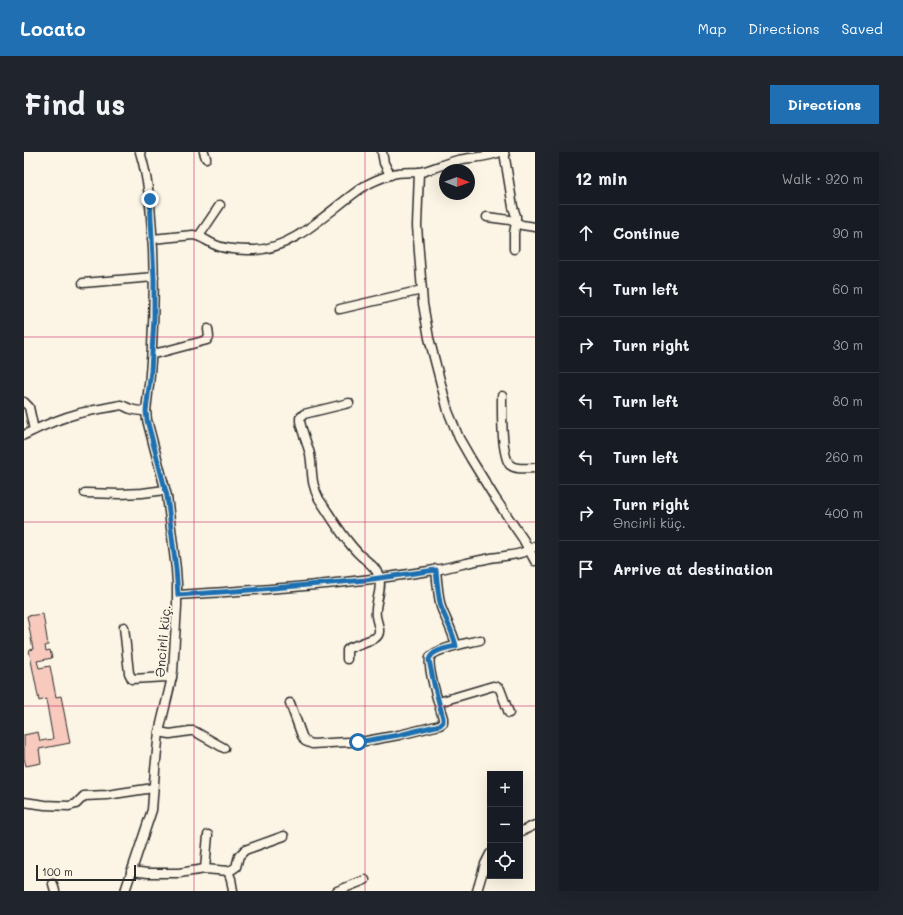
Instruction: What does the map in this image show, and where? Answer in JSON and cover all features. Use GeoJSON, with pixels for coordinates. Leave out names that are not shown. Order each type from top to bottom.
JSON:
{"type":"FeatureCollection","features":[{"type":"Feature","properties":{"kind":"street","name":"Əncirli küç."},"geometry":{"type":"LineString","coordinates":[[125,891],[151,815],[159,732],[172,678],[178,595],[165,490],[148,427],[146,411],[152,354],[154,278],[149,188],[140,152]]}},
{"type":"Feature","properties":{"kind":"street"},"geometry":{"type":"LineString","coordinates":[[382,152],[384,163],[390,175]]}},
{"type":"Feature","properties":{"kind":"street"},"geometry":{"type":"LineString","coordinates":[[152,239],[193,235],[199,236],[215,245],[228,249],[256,250],[271,248],[285,242],[305,230],[362,188],[390,175],[401,172],[419,172],[452,162],[466,155],[483,157],[500,152]]}},
{"type":"Feature","properties":{"kind":"street"},"geometry":{"type":"LineString","coordinates":[[504,152],[513,207],[516,216],[514,249]]}},
{"type":"Feature","properties":{"kind":"street"},"geometry":{"type":"LineString","coordinates":[[419,172],[417,226],[425,319],[448,411],[454,427],[471,459],[523,539],[532,548],[535,561]]}},
{"type":"Feature","properties":{"kind":"street"},"geometry":{"type":"LineString","coordinates":[[199,236],[220,204]]}},
{"type":"Feature","properties":{"kind":"street"},"geometry":{"type":"LineString","coordinates":[[488,217],[510,220],[522,225],[535,227]]}},
{"type":"Feature","properties":{"kind":"street"},"geometry":{"type":"LineString","coordinates":[[83,283],[154,278]]}},
{"type":"Feature","properties":{"kind":"street"},"geometry":{"type":"LineString","coordinates":[[340,309],[422,290]]}},
{"type":"Feature","properties":{"kind":"street"},"geometry":{"type":"LineString","coordinates":[[152,354],[207,340],[210,337],[208,329]]}},
{"type":"Feature","properties":{"kind":"street"},"geometry":{"type":"LineString","coordinates":[[502,396],[504,445],[510,464],[514,467],[535,468]]}},
{"type":"Feature","properties":{"kind":"street"},"geometry":{"type":"LineString","coordinates":[[24,402],[29,407],[34,430]]}},
{"type":"Feature","properties":{"kind":"street"},"geometry":{"type":"LineString","coordinates":[[347,659],[349,648],[378,637],[379,628],[375,612],[380,589],[380,578],[374,567],[359,554],[346,538],[316,493],[312,478],[309,453],[300,418],[304,414],[349,403]]}},
{"type":"Feature","properties":{"kind":"street"},"geometry":{"type":"LineString","coordinates":[[24,435],[67,417],[121,405],[132,410],[146,411]]}},
{"type":"Feature","properties":{"kind":"street"},"geometry":{"type":"LineString","coordinates":[[85,492],[120,494],[165,490]]}},
{"type":"Feature","properties":{"kind":"street"},"geometry":{"type":"LineString","coordinates":[[178,595],[262,590],[380,578],[436,570],[490,558],[519,554],[532,548]]}},
{"type":"Feature","properties":{"kind":"street"},"geometry":{"type":"LineString","coordinates":[[436,570],[437,586],[442,607],[452,630],[456,646]]}},
{"type":"Feature","properties":{"kind":"street"},"geometry":{"type":"LineString","coordinates":[[124,627],[129,673],[132,680],[172,678]]}},
{"type":"Feature","properties":{"kind":"street"},"geometry":{"type":"LineString","coordinates":[[290,703],[302,736],[305,741],[312,744],[366,741],[440,725],[443,722],[443,718],[430,665],[430,657],[433,653],[480,640]]}},
{"type":"Feature","properties":{"kind":"street"},"geometry":{"type":"LineString","coordinates":[[439,702],[494,686],[500,689],[509,713]]}},
{"type":"Feature","properties":{"kind":"street"},"geometry":{"type":"LineString","coordinates":[[159,732],[170,734],[194,731],[224,748]]}},
{"type":"Feature","properties":{"kind":"street"},"geometry":{"type":"LineString","coordinates":[[24,802],[72,806],[84,796],[107,795],[153,788]]}},
{"type":"Feature","properties":{"kind":"street"},"geometry":{"type":"LineString","coordinates":[[523,831],[535,825]]}},
{"type":"Feature","properties":{"kind":"street"},"geometry":{"type":"LineString","coordinates":[[205,869],[208,835]]}},
{"type":"Feature","properties":{"kind":"street"},"geometry":{"type":"LineString","coordinates":[[131,871],[148,873],[180,873],[205,869],[228,871],[236,867],[239,856],[245,850],[284,836]]}},
{"type":"Feature","properties":{"kind":"street"},"geometry":{"type":"LineString","coordinates":[[477,891],[484,864],[487,859]]}},
{"type":"Feature","properties":{"kind":"street"},"geometry":{"type":"LineString","coordinates":[[228,871],[233,891]]}},
{"type":"Feature","properties":{"kind":"street"},"geometry":{"type":"LineString","coordinates":[[337,891],[365,880]]}},
{"type":"Feature","properties":{"kind":"building"},"geometry":{"type":"Polygon","coordinates":[[[43,614],[48,645],[45,646],[46,651],[50,650],[52,658],[37,661],[39,668],[50,666],[56,697],[61,696],[70,743],[39,749],[41,763],[26,766],[24,758],[24,735],[38,732],[40,741],[53,739],[46,699],[39,701],[29,650],[33,649],[27,616],[43,614]]]}},
{"type":"Feature","properties":{"kind":"route"},"geometry":{"type":"LineString","coordinates":[[150,199],[154,278],[154,318],[151,371],[146,411],[148,427],[167,496],[178,595],[365,580],[436,570],[437,586],[442,607],[452,630],[456,646],[433,653],[429,660],[443,722],[440,725],[399,735],[358,742]]}}]}
